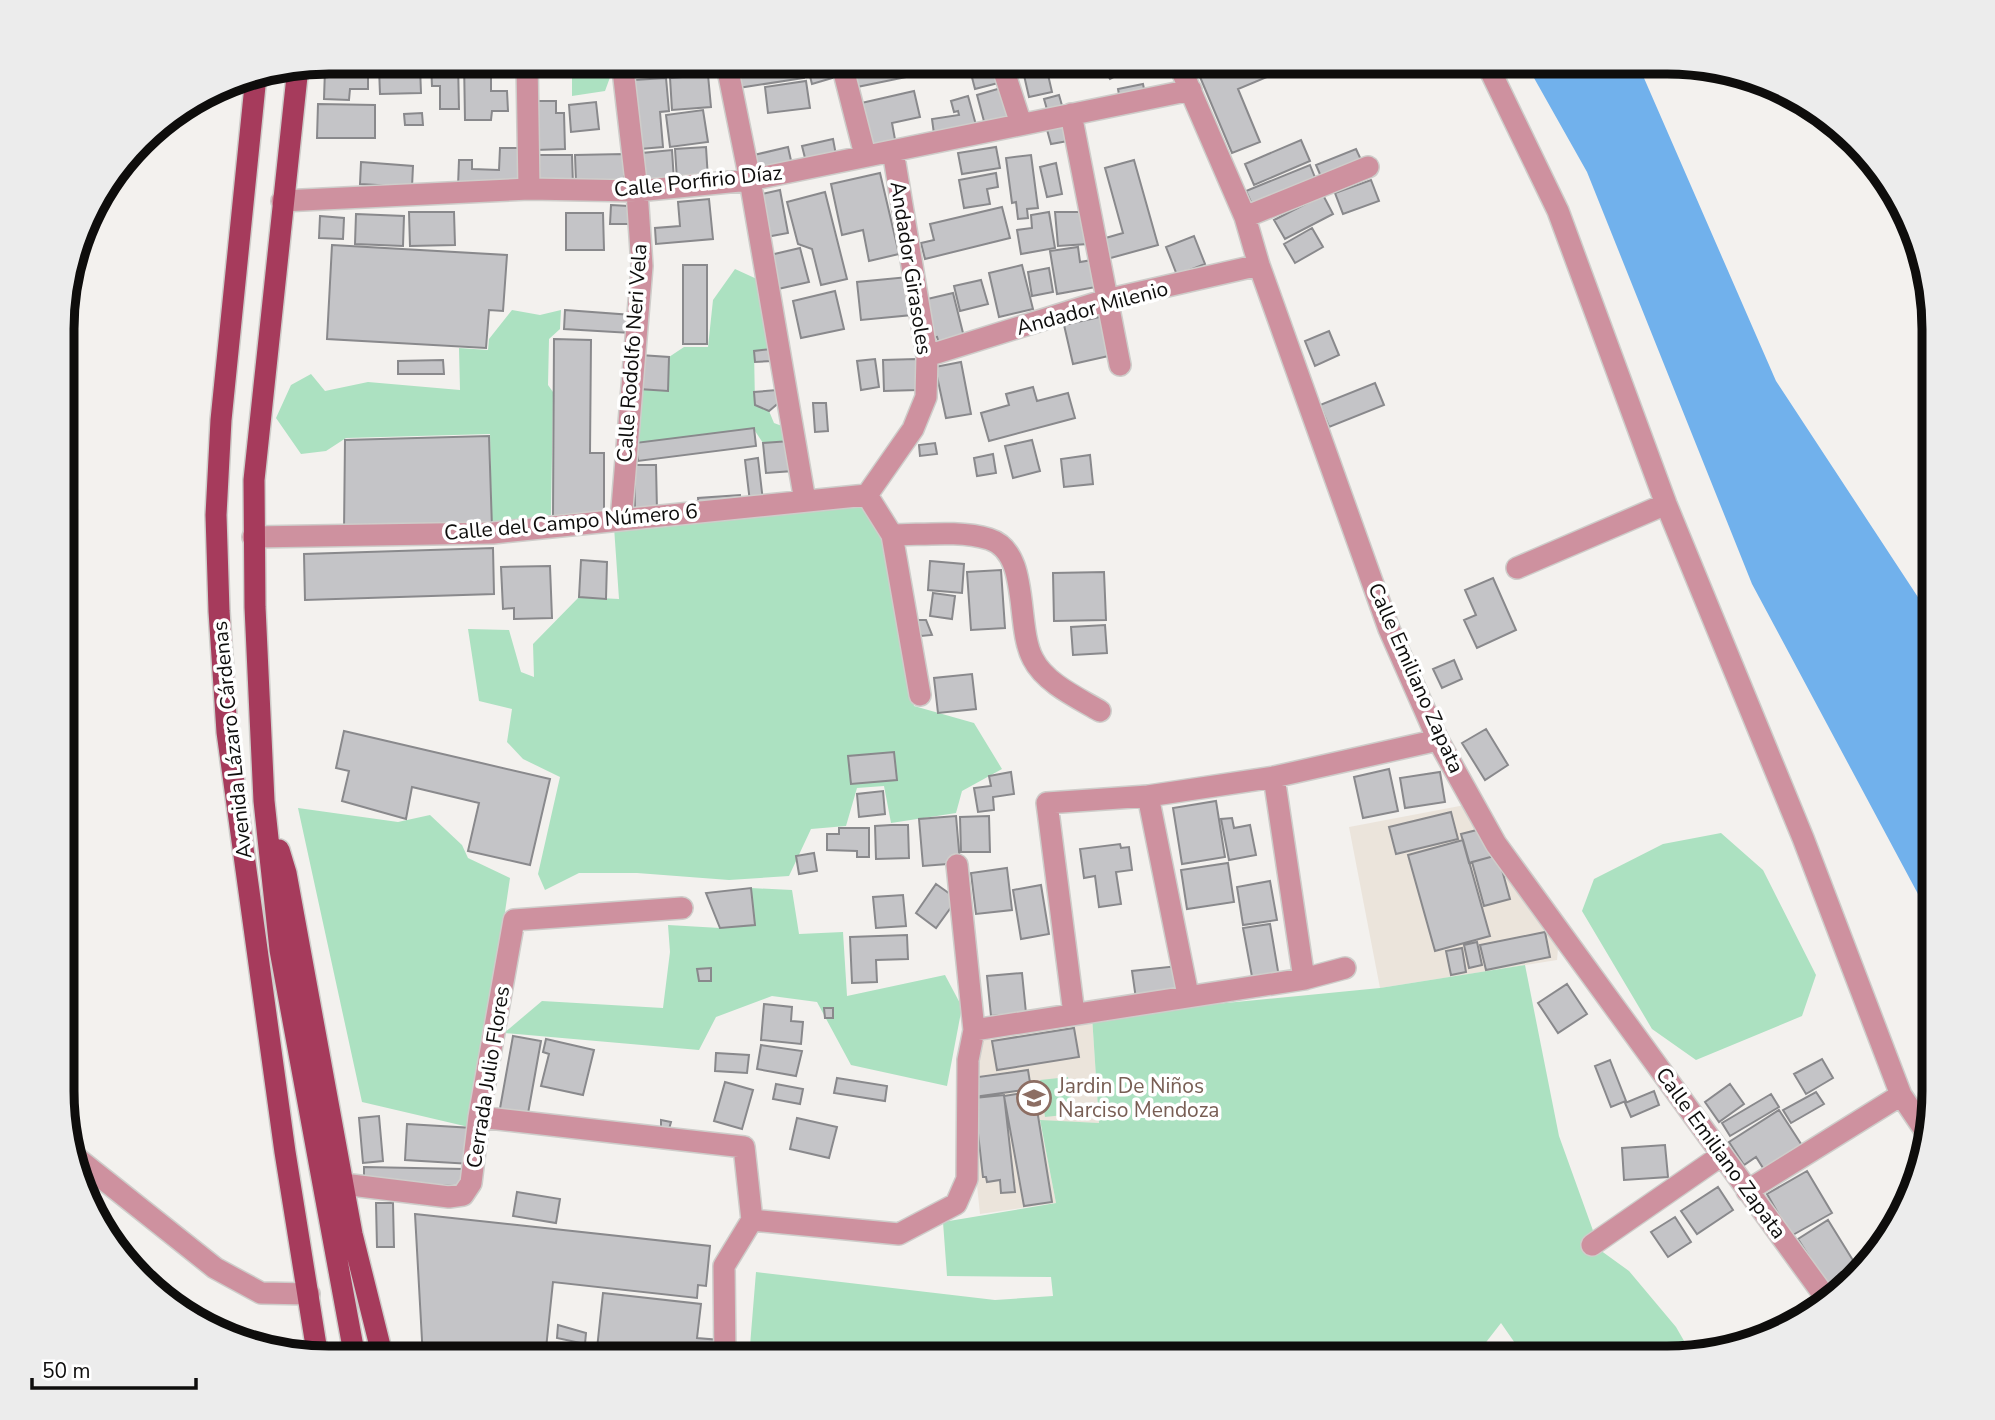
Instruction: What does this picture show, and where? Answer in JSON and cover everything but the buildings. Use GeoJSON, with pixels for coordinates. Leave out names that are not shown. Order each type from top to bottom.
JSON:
{"type":"FeatureCollection","features":[{"type":"Feature","properties":{"kind":"main road","name":"Avenida Lázaro Cárdenas"},"geometry":{"type":"LineString","coordinates":[[297,76],[254,480],[253,537],[264,801],[280,950],[353,1346]]}},
{"type":"Feature","properties":{"kind":"main road","name":"Avenida Lázaro Cárdenas"},"geometry":{"type":"LineString","coordinates":[[255,84],[221,420],[216,515],[219,611],[229,746],[285,1152],[316,1346]]}},
{"type":"Feature","properties":{"kind":"main road","name":"Avenida Lázaro Cárdenas"},"geometry":{"type":"LineString","coordinates":[[264,801],[286,873],[343,1184],[380,1346]]}},
{"type":"Feature","properties":{"kind":"street"},"geometry":{"type":"LineString","coordinates":[[527,74],[529,189]]}},
{"type":"Feature","properties":{"kind":"street","name":"Calle Rodolfo Neri Vela"},"geometry":{"type":"LineString","coordinates":[[621,520],[642,266],[637,191],[624,74]]}},
{"type":"Feature","properties":{"kind":"street"},"geometry":{"type":"LineString","coordinates":[[729,74],[750,180],[805,501]]}},
{"type":"Feature","properties":{"kind":"street"},"geometry":{"type":"LineString","coordinates":[[844,74],[865,155]]}},
{"type":"Feature","properties":{"kind":"street"},"geometry":{"type":"LineString","coordinates":[[1004,74],[1021,124]]}},
{"type":"Feature","properties":{"kind":"street","name":"Calle Emiliano Zapata"},"geometry":{"type":"LineString","coordinates":[[1184,74],[1245,217],[1259,265],[1389,629],[1438,740],[1496,844],[1823,1293]]}},
{"type":"Feature","properties":{"kind":"street"},"geometry":{"type":"LineString","coordinates":[[1492,74],[1558,211],[1667,504],[1803,838],[1901,1095],[1919,1122]]}},
{"type":"Feature","properties":{"kind":"street","name":"Calle Porfirio Díaz"},"geometry":{"type":"LineString","coordinates":[[282,201],[529,189],[637,191],[750,180],[1191,90]]}},
{"type":"Feature","properties":{"kind":"street"},"geometry":{"type":"LineString","coordinates":[[1071,114],[1120,365]]}},
{"type":"Feature","properties":{"kind":"street","name":"Andador Girasoles"},"geometry":{"type":"LineString","coordinates":[[867,495],[913,429],[926,397],[927,356],[893,151]]}},
{"type":"Feature","properties":{"kind":"street"},"geometry":{"type":"LineString","coordinates":[[1245,217],[1368,167]]}},
{"type":"Feature","properties":{"kind":"street","name":"Andador Milenio"},"geometry":{"type":"LineString","coordinates":[[927,356],[1106,300],[1259,265]]}},
{"type":"Feature","properties":{"kind":"street"},"geometry":{"type":"LineString","coordinates":[[867,495],[892,535],[920,695]]}},
{"type":"Feature","properties":{"kind":"street","name":"Calle del Campo Número 6"},"geometry":{"type":"LineString","coordinates":[[253,537],[493,533],[867,495]]}},
{"type":"Feature","properties":{"kind":"street"},"geometry":{"type":"LineString","coordinates":[[1517,568],[1667,504]]}},
{"type":"Feature","properties":{"kind":"street"},"geometry":{"type":"LineString","coordinates":[[892,535],[978,537],[1002,546],[1015,565],[1032,658],[1049,678],[1100,711]]}},
{"type":"Feature","properties":{"kind":"street"},"geometry":{"type":"LineString","coordinates":[[1074,1014],[1047,803],[1148,796],[1274,777],[1438,740]]}},
{"type":"Feature","properties":{"kind":"street"},"geometry":{"type":"LineString","coordinates":[[1274,777],[1304,979]]}},
{"type":"Feature","properties":{"kind":"street"},"geometry":{"type":"LineString","coordinates":[[1148,796],[1188,995]]}},
{"type":"Feature","properties":{"kind":"street"},"geometry":{"type":"LineString","coordinates":[[752,1220],[899,1234],[956,1204],[967,1179],[968,1060],[974,1030],[957,865]]}},
{"type":"Feature","properties":{"kind":"street","name":"Cerrada Julio Flores"},"geometry":{"type":"LineString","coordinates":[[343,1184],[449,1197],[463,1195],[471,1183],[479,1117],[514,920],[682,908]]}},
{"type":"Feature","properties":{"kind":"street"},"geometry":{"type":"LineString","coordinates":[[974,1030],[1304,979],[1345,968]]}},
{"type":"Feature","properties":{"kind":"street"},"geometry":{"type":"LineString","coordinates":[[1747,1191],[1901,1095]]}},
{"type":"Feature","properties":{"kind":"street"},"geometry":{"type":"LineString","coordinates":[[479,1117],[744,1147],[752,1220],[724,1266],[725,1346]]}},
{"type":"Feature","properties":{"kind":"street"},"geometry":{"type":"LineString","coordinates":[[1592,1245],[1722,1155]]}},
{"type":"Feature","properties":{"kind":"street"},"geometry":{"type":"LineString","coordinates":[[84,1164],[215,1268],[261,1293],[310,1294]]}},
{"type":"Feature","properties":{"kind":"shaded area"},"geometry":{"type":"Polygon","coordinates":[[[1465,805],[1559,938],[1557,960],[1380,988],[1349,827],[1465,805]]]}},
{"type":"Feature","properties":{"kind":"shaded area","name":"Jardin De Niños Narciso Mendoza"},"geometry":{"type":"Polygon","coordinates":[[[1092,1016],[1099,1123],[1040,1121],[1056,1203],[980,1214],[973,1147],[979,1034],[1092,1016]]]}},
{"type":"Feature","properties":{"kind":"green space"},"geometry":{"type":"Polygon","coordinates":[[[572,74],[611,74],[605,91],[572,96],[572,74]]]}},
{"type":"Feature","properties":{"kind":"green space"},"geometry":{"type":"Polygon","coordinates":[[[735,269],[759,280],[771,349],[754,351],[755,404],[769,411],[774,423],[782,426],[786,441],[763,443],[753,428],[636,443],[639,389],[668,391],[669,357],[684,347],[708,347],[713,300],[735,269]]]}},
{"type":"Feature","properties":{"kind":"green space"},"geometry":{"type":"Polygon","coordinates":[[[512,310],[540,315],[561,310],[560,329],[549,339],[548,385],[553,392],[551,515],[492,523],[490,434],[346,438],[326,451],[301,454],[276,418],[291,385],[311,374],[325,391],[368,382],[460,390],[459,348],[488,350],[489,339],[512,310]]]}},
{"type":"Feature","properties":{"kind":"green space"},"geometry":{"type":"Polygon","coordinates":[[[861,504],[884,538],[914,706],[974,723],[1002,769],[962,791],[956,813],[891,823],[884,786],[857,788],[846,826],[811,829],[789,876],[729,880],[637,873],[579,873],[545,890],[538,874],[560,777],[523,759],[507,742],[512,709],[479,701],[468,629],[509,630],[521,672],[534,677],[533,644],[579,597],[619,599],[614,527],[861,504]]]}},
{"type":"Feature","properties":{"kind":"green space"},"geometry":{"type":"Polygon","coordinates":[[[298,808],[398,822],[430,815],[462,845],[468,858],[510,878],[473,1128],[362,1102],[298,808]]]}},
{"type":"Feature","properties":{"kind":"green space"},"geometry":{"type":"Polygon","coordinates":[[[1721,833],[1763,870],[1816,975],[1802,1016],[1696,1060],[1652,1029],[1582,911],[1594,879],[1663,844],[1721,833]]]}},
{"type":"Feature","properties":{"kind":"green space"},"geometry":{"type":"Polygon","coordinates":[[[751,888],[792,890],[799,934],[843,932],[847,996],[945,975],[962,1007],[947,1086],[851,1065],[817,1002],[772,996],[716,1017],[699,1050],[504,1033],[542,1001],[663,1008],[670,952],[668,925],[720,928],[755,925],[751,888]]]}},
{"type":"Feature","properties":{"kind":"green space"},"geometry":{"type":"Polygon","coordinates":[[[1525,965],[1559,1136],[1600,1250],[1629,1271],[1676,1327],[1687,1346],[1517,1346],[1501,1323],[1483,1346],[750,1346],[756,1272],[995,1300],[1053,1296],[1051,1277],[947,1276],[943,1222],[1056,1203],[1040,1120],[1099,1123],[1092,1016],[1380,988],[1525,965]]]}},
{"type":"Feature","properties":{"kind":"green space"},"geometry":{"type":"Polygon","coordinates":[[[1068,1077],[1073,1114],[1045,1117],[1040,1080],[1068,1077]]]}},
{"type":"Feature","properties":{"kind":"water"},"geometry":{"type":"Polygon","coordinates":[[[1532,74],[1642,74],[1776,381],[1922,603],[1922,901],[1752,584],[1587,172],[1532,74]]]}},
{"type":"Feature","properties":{"kind":"place","name":"Jardin De Niños Narciso Mendoza"},"geometry":{"type":"Point","coordinates":[1034,1098]}}]}
